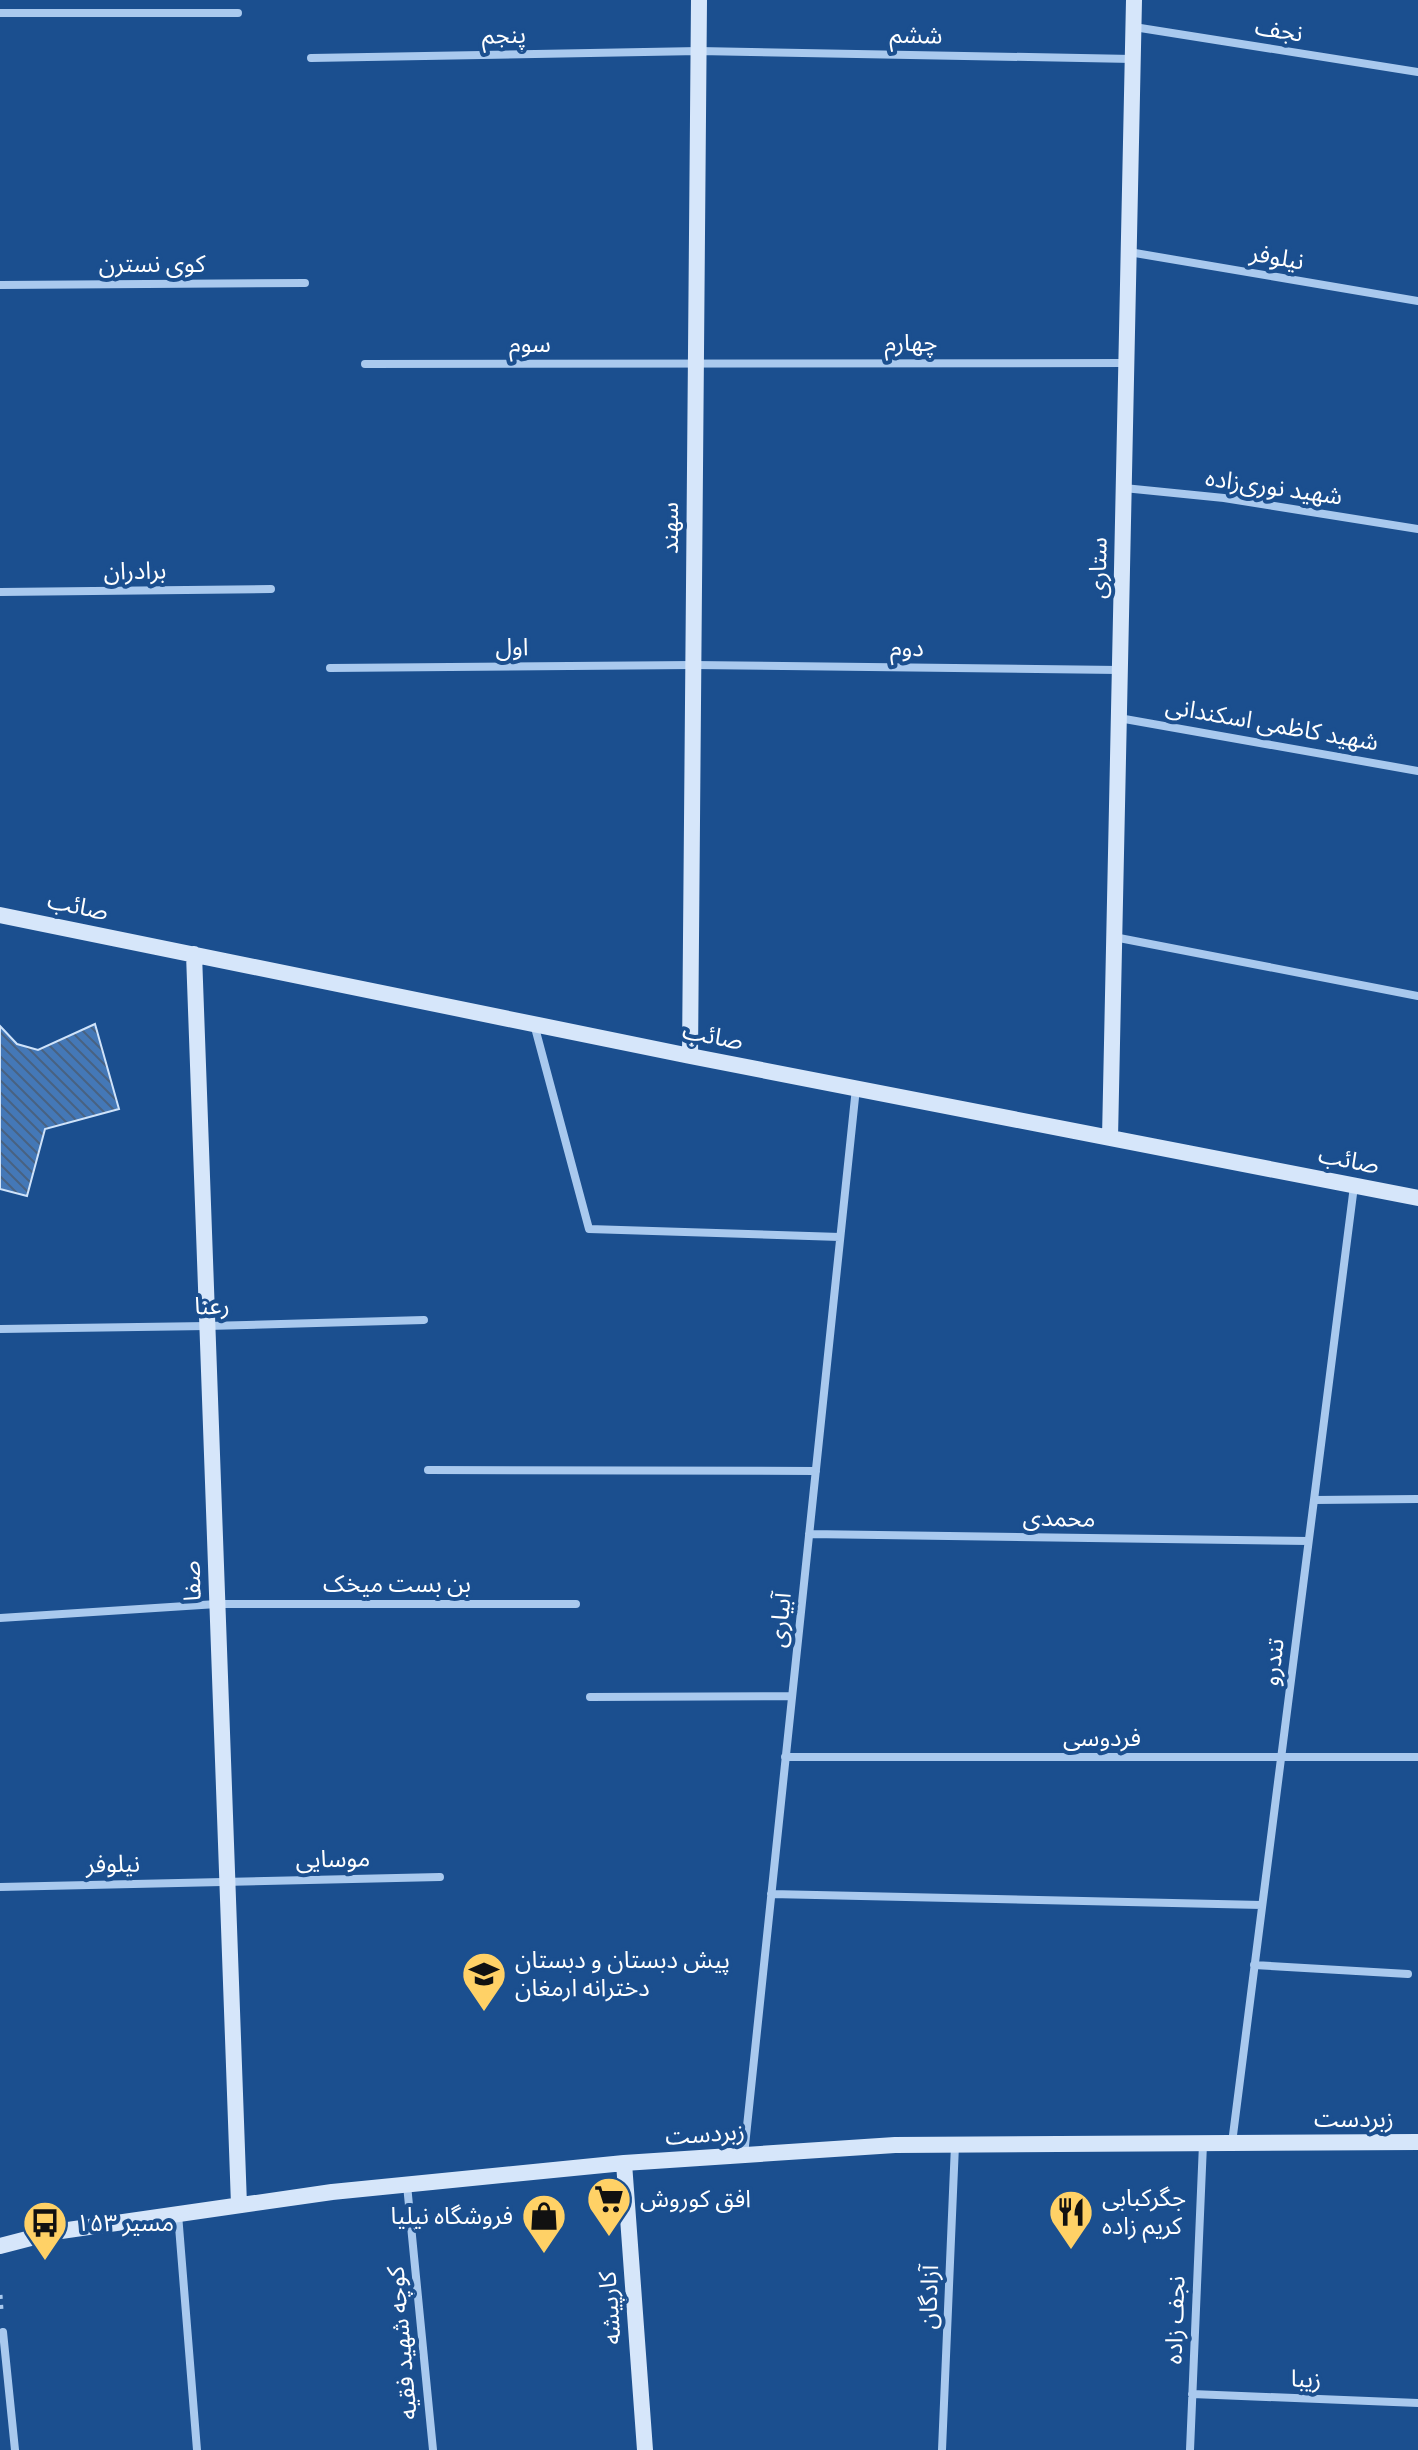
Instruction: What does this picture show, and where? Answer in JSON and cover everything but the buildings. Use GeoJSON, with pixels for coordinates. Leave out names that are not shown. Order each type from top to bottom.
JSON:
{"type":"FeatureCollection","features":[{"type":"Feature","properties":{"kind":"street","name":"سهند"},"geometry":{"type":"LineString","coordinates":[[690,1056],[699,0]]}},
{"type":"Feature","properties":{"kind":"street","name":"ستاری"},"geometry":{"type":"LineString","coordinates":[[1110,1138],[1134,0]]}},
{"type":"Feature","properties":{"kind":"street"},"geometry":{"type":"LineString","coordinates":[[0,13],[238,13]]}},
{"type":"Feature","properties":{"kind":"street","name":"نجف"},"geometry":{"type":"LineString","coordinates":[[1133,27],[1418,72]]}},
{"type":"Feature","properties":{"kind":"street","name":"پنجم"},"geometry":{"type":"LineString","coordinates":[[311,58],[699,51]]}},
{"type":"Feature","properties":{"kind":"street","name":"ششم"},"geometry":{"type":"LineString","coordinates":[[699,51],[1133,59]]}},
{"type":"Feature","properties":{"kind":"street","name":"نیلوفر"},"geometry":{"type":"LineString","coordinates":[[1129,252],[1418,301]]}},
{"type":"Feature","properties":{"kind":"street","name":"کوی نسترن"},"geometry":{"type":"LineString","coordinates":[[0,285],[305,283]]}},
{"type":"Feature","properties":{"kind":"street","name":"چهارم"},"geometry":{"type":"LineString","coordinates":[[695,364],[1126,363]]}},
{"type":"Feature","properties":{"kind":"street","name":"سوم"},"geometry":{"type":"LineString","coordinates":[[365,364],[695,364]]}},
{"type":"Feature","properties":{"kind":"street","name":"شهید نوری‌زاده"},"geometry":{"type":"LineString","coordinates":[[1124,488],[1224,498],[1418,529]]}},
{"type":"Feature","properties":{"kind":"street","name":"برادران"},"geometry":{"type":"LineString","coordinates":[[0,592],[271,589]]}},
{"type":"Feature","properties":{"kind":"street","name":"اول"},"geometry":{"type":"LineString","coordinates":[[330,668],[693,665]]}},
{"type":"Feature","properties":{"kind":"street","name":"دوم"},"geometry":{"type":"LineString","coordinates":[[693,665],[1120,670]]}},
{"type":"Feature","properties":{"kind":"street","name":"شهید کاظمی اسکندانی"},"geometry":{"type":"LineString","coordinates":[[1119,718],[1418,771]]}},
{"type":"Feature","properties":{"kind":"street","name":"صائب"},"geometry":{"type":"LineString","coordinates":[[0,915],[690,1056],[1418,1198]]}},
{"type":"Feature","properties":{"kind":"street"},"geometry":{"type":"LineString","coordinates":[[1114,937],[1418,996]]}},
{"type":"Feature","properties":{"kind":"street","name":"صفا"},"geometry":{"type":"LineString","coordinates":[[194,954],[239,2205]]}},
{"type":"Feature","properties":{"kind":"street"},"geometry":{"type":"LineString","coordinates":[[534,1024],[589,1229],[840,1237]]}},
{"type":"Feature","properties":{"kind":"street","name":"آبیاری"},"geometry":{"type":"LineString","coordinates":[[744,2155],[856,1088]]}},
{"type":"Feature","properties":{"kind":"street","name":"تندرو"},"geometry":{"type":"LineString","coordinates":[[1232,2144],[1354,1186]]}},
{"type":"Feature","properties":{"kind":"street","name":"رعنا"},"geometry":{"type":"LineString","coordinates":[[0,1329],[424,1320]]}},
{"type":"Feature","properties":{"kind":"street"},"geometry":{"type":"LineString","coordinates":[[428,1470],[816,1471]]}},
{"type":"Feature","properties":{"kind":"street"},"geometry":{"type":"LineString","coordinates":[[1314,1500],[1418,1499]]}},
{"type":"Feature","properties":{"kind":"street","name":"محمدی"},"geometry":{"type":"LineString","coordinates":[[809,1534],[1308,1541]]}},
{"type":"Feature","properties":{"kind":"street","name":"بن بست میخک"},"geometry":{"type":"LineString","coordinates":[[0,1618],[217,1604],[576,1604]]}},
{"type":"Feature","properties":{"kind":"street"},"geometry":{"type":"LineString","coordinates":[[590,1697],[792,1696]]}},
{"type":"Feature","properties":{"kind":"street","name":"فردوسی"},"geometry":{"type":"LineString","coordinates":[[785,1757],[1418,1757]]}},
{"type":"Feature","properties":{"kind":"street","name":"موسایی"},"geometry":{"type":"LineString","coordinates":[[227,1882],[440,1877]]}},
{"type":"Feature","properties":{"kind":"street","name":"نیلوفر"},"geometry":{"type":"LineString","coordinates":[[0,1887],[227,1882]]}},
{"type":"Feature","properties":{"kind":"street"},"geometry":{"type":"LineString","coordinates":[[771,1894],[1262,1905]]}},
{"type":"Feature","properties":{"kind":"street"},"geometry":{"type":"LineString","coordinates":[[1254,1965],[1408,1974]]}},
{"type":"Feature","properties":{"kind":"street","name":"زبردست"},"geometry":{"type":"LineString","coordinates":[[0,2246],[54,2232],[239,2205],[624,2163],[895,2145],[1418,2142]]}},
{"type":"Feature","properties":{"kind":"street","name":"نجف زاده"},"geometry":{"type":"LineString","coordinates":[[1190,2450],[1203,2144]]}},
{"type":"Feature","properties":{"kind":"street","name":"آزادگان"},"geometry":{"type":"LineString","coordinates":[[942,2450],[955,2145]]}},
{"type":"Feature","properties":{"kind":"street","name":"کارپیشه"},"geometry":{"type":"LineString","coordinates":[[624,2163],[645,2450]]}},
{"type":"Feature","properties":{"kind":"street","name":"کوچه شهید فقیه"},"geometry":{"type":"LineString","coordinates":[[407,2185],[433,2450]]}},
{"type":"Feature","properties":{"kind":"street"},"geometry":{"type":"LineString","coordinates":[[178,2214],[197,2450]]}},
{"type":"Feature","properties":{"kind":"street"},"geometry":{"type":"LineString","coordinates":[[3,2332],[15,2450]]}},
{"type":"Feature","properties":{"kind":"street","name":"زیبا"},"geometry":{"type":"LineString","coordinates":[[1192,2394],[1418,2403]]}},
{"type":"Feature","properties":{"kind":"place","name":"پیش دبستان و دبستان دخترانه ارمغان"},"geometry":{"type":"Point","coordinates":[484,2013]}},
{"type":"Feature","properties":{"kind":"place","name":"افق کوروش"},"geometry":{"type":"Point","coordinates":[609,2238]}},
{"type":"Feature","properties":{"kind":"place","name":"جگرکبابی کریم زاده"},"geometry":{"type":"Point","coordinates":[1071,2251]}},
{"type":"Feature","properties":{"kind":"place","name":"فروشگاه نیلیا"},"geometry":{"type":"Point","coordinates":[544,2255]}},
{"type":"Feature","properties":{"kind":"place","name":"مسیر ۱۵۳"},"geometry":{"type":"Point","coordinates":[45,2262]}}]}
